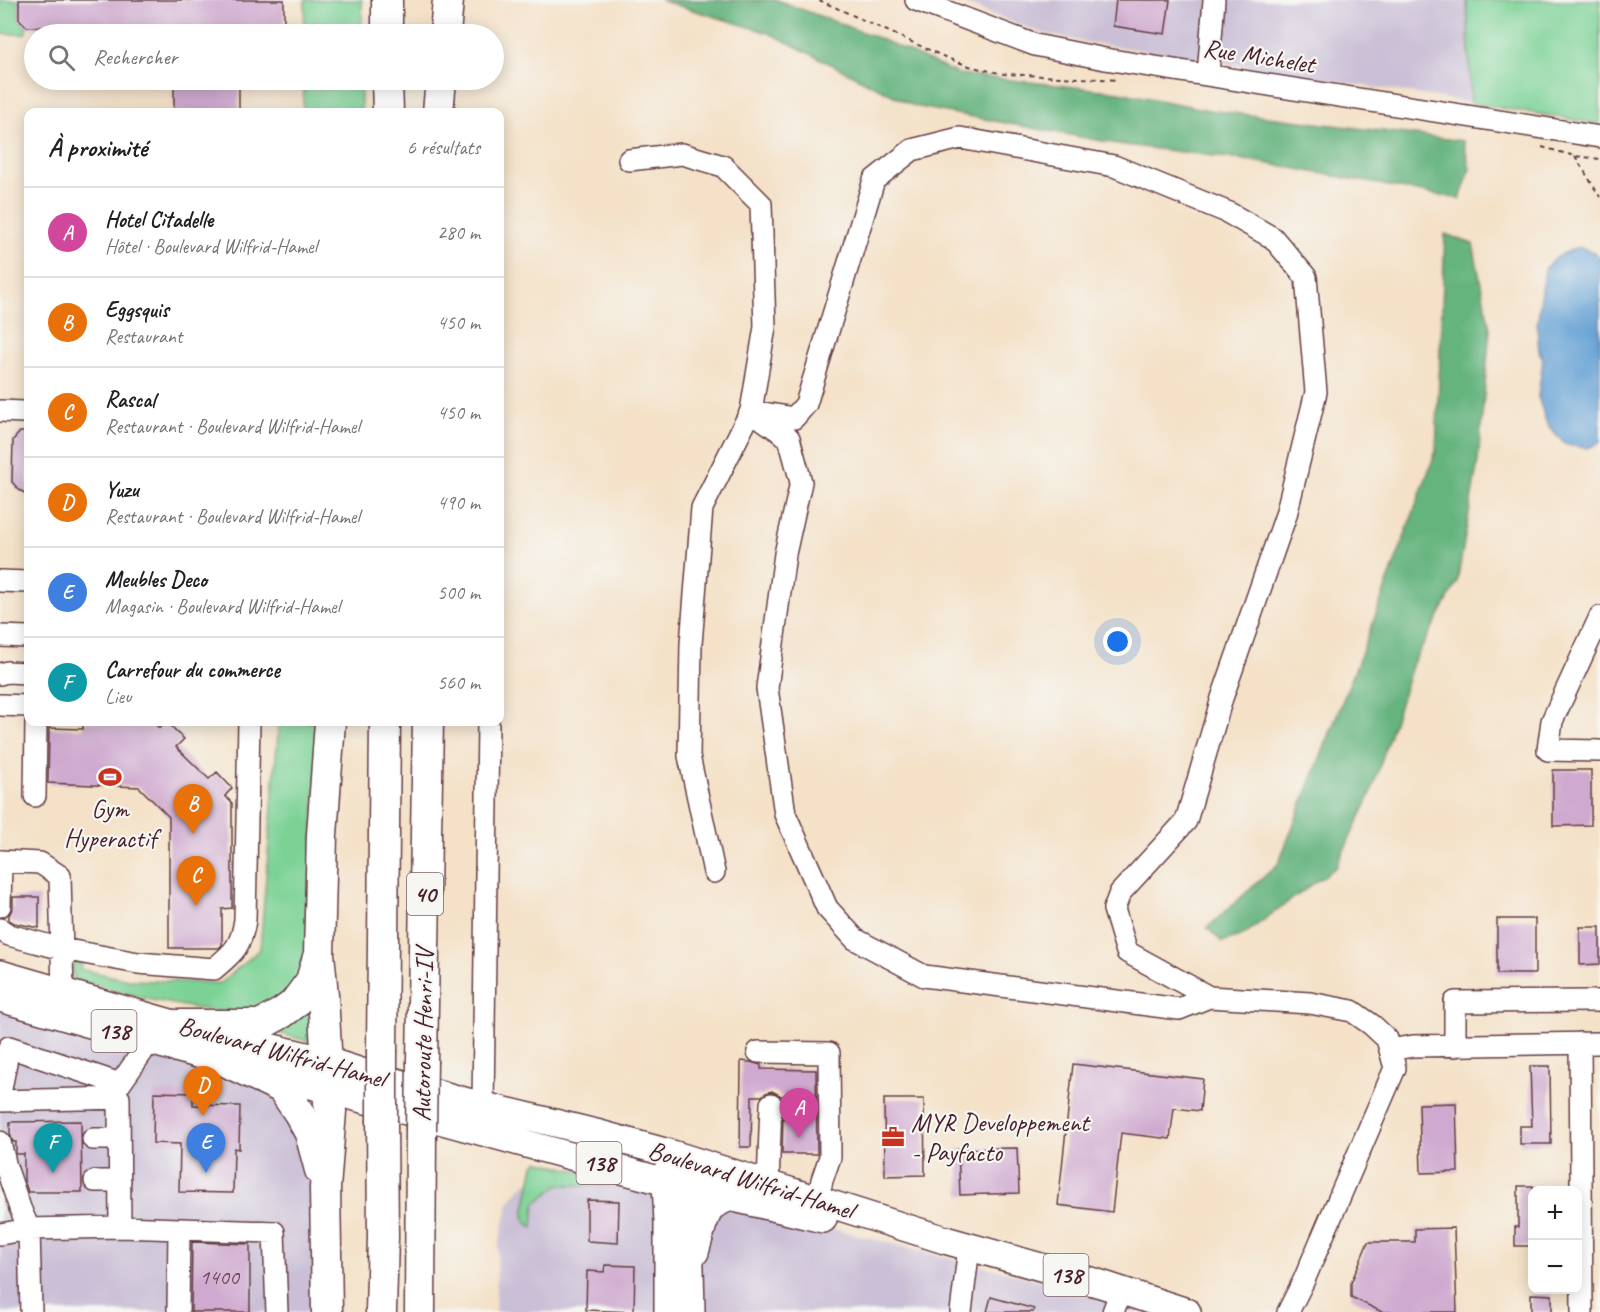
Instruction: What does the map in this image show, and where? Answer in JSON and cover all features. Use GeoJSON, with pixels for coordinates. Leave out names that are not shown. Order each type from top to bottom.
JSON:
{"type":"FeatureCollection","features":[{"type":"Feature","properties":{"kind":"highway"},"geometry":{"type":"LineString","coordinates":[[387,0],[387,24]]}},
{"type":"Feature","properties":{"kind":"highway"},"geometry":{"type":"LineString","coordinates":[[436,24],[437,0]]}},
{"type":"Feature","properties":{"kind":"highway"},"geometry":{"type":"LineString","coordinates":[[446,24],[448,0]]}},
{"type":"Feature","properties":{"kind":"highway"},"geometry":{"type":"LineString","coordinates":[[387,90],[388,108]]}},
{"type":"Feature","properties":{"kind":"highway"},"geometry":{"type":"LineString","coordinates":[[436,90],[437,108]]}},
{"type":"Feature","properties":{"kind":"highway"},"geometry":{"type":"LineString","coordinates":[[438,108],[440,90]]}},
{"type":"Feature","properties":{"kind":"highway"},"geometry":{"type":"LineString","coordinates":[[327,1312],[325,1188],[331,1117],[319,954],[322,835],[330,726]]}},
{"type":"Feature","properties":{"kind":"highway","name":"Autoroute Henri-IV"},"geometry":{"type":"LineString","coordinates":[[381,1312],[385,726]]}},
{"type":"Feature","properties":{"kind":"highway","name":"Autoroute Henri-IV"},"geometry":{"type":"LineString","coordinates":[[420,1312],[428,726]]}},
{"type":"Feature","properties":{"kind":"highway"},"geometry":{"type":"LineString","coordinates":[[177,1025],[260,1025],[294,1004],[311,981],[319,954]]}},
{"type":"Feature","properties":{"kind":"highway"},"geometry":{"type":"LineString","coordinates":[[229,1063],[282,1088],[310,1133],[325,1188]]}},
{"type":"Feature","properties":{"kind":"main road","name":"Boulevard Wilfrid-Hamel"},"geometry":{"type":"LineString","coordinates":[[0,974],[177,1025],[327,1076],[676,1184],[834,1221],[957,1243]]}},
{"type":"Feature","properties":{"kind":"main road","name":"Boulevard Wilfrid-Hamel"},"geometry":{"type":"LineString","coordinates":[[0,998],[229,1063],[327,1076],[382,1078],[483,1106],[596,1133],[681,1157],[957,1243],[1117,1301],[1187,1312]]}},
{"type":"Feature","properties":{"kind":"main road"},"geometry":{"type":"LineString","coordinates":[[668,1312],[668,1222],[681,1157]]}},
{"type":"Feature","properties":{"kind":"main road"},"geometry":{"type":"LineString","coordinates":[[676,1184],[690,1268],[691,1312]]}},
{"type":"Feature","properties":{"kind":"main road"},"geometry":{"type":"LineString","coordinates":[[690,1268],[710,1208],[731,1196]]}},
{"type":"Feature","properties":{"kind":"street","name":"Rue Michelet"},"geometry":{"type":"LineString","coordinates":[[916,0],[1035,45],[1105,59],[1600,137]]}},
{"type":"Feature","properties":{"kind":"street"},"geometry":{"type":"LineString","coordinates":[[1208,75],[1214,0]]}},
{"type":"Feature","properties":{"kind":"street"},"geometry":{"type":"LineString","coordinates":[[751,411],[794,418],[806,404],[874,180],[912,150],[941,142],[960,138],[1114,166],[1227,212],[1273,238],[1306,277],[1316,392],[1286,515],[1222,698],[1186,821],[1120,893],[1114,909],[1127,952],[1209,997]]}},
{"type":"Feature","properties":{"kind":"street"},"geometry":{"type":"LineString","coordinates":[[629,160],[682,154],[723,166],[761,204],[765,327],[751,411],[702,508],[692,644],[689,756],[714,872]]}},
{"type":"Feature","properties":{"kind":"street"},"geometry":{"type":"LineString","coordinates":[[0,411],[24,412]]}},
{"type":"Feature","properties":{"kind":"street"},"geometry":{"type":"LineString","coordinates":[[751,411],[789,438],[801,482],[785,554],[767,688],[785,814],[827,908],[855,939],[924,976],[1179,1009],[1209,997],[1310,1003],[1352,1011],[1387,1039],[1395,1068],[1304,1280],[1288,1312]]}},
{"type":"Feature","properties":{"kind":"street"},"geometry":{"type":"LineString","coordinates":[[0,581],[24,582]]}},
{"type":"Feature","properties":{"kind":"street"},"geometry":{"type":"LineString","coordinates":[[1600,617],[1552,721],[1548,750],[1600,751]]}},
{"type":"Feature","properties":{"kind":"street"},"geometry":{"type":"LineString","coordinates":[[0,636],[24,637]]}},
{"type":"Feature","properties":{"kind":"street"},"geometry":{"type":"LineString","coordinates":[[0,674],[24,673]]}},
{"type":"Feature","properties":{"kind":"street"},"geometry":{"type":"LineString","coordinates":[[0,705],[24,706]]}},
{"type":"Feature","properties":{"kind":"street"},"geometry":{"type":"LineString","coordinates":[[35,796],[36,726]]}},
{"type":"Feature","properties":{"kind":"street"},"geometry":{"type":"LineString","coordinates":[[0,929],[9,935],[62,949],[138,963],[214,969],[233,953],[243,935],[249,726]]}},
{"type":"Feature","properties":{"kind":"street"},"geometry":{"type":"LineString","coordinates":[[483,1106],[488,726]]}},
{"type":"Feature","properties":{"kind":"street"},"geometry":{"type":"LineString","coordinates":[[0,906],[0,861],[40,863],[60,876],[63,992]]}},
{"type":"Feature","properties":{"kind":"street"},"geometry":{"type":"LineString","coordinates":[[1455,1046],[1455,1002],[1600,1001]]}},
{"type":"Feature","properties":{"kind":"street"},"geometry":{"type":"LineString","coordinates":[[120,1227],[120,1091],[150,1041]]}},
{"type":"Feature","properties":{"kind":"street"},"geometry":{"type":"LineString","coordinates":[[1390,1050],[1412,1046],[1590,1043],[1582,1312]]}},
{"type":"Feature","properties":{"kind":"street"},"geometry":{"type":"LineString","coordinates":[[9,1047],[120,1091],[1,1091],[9,1047]]}},
{"type":"Feature","properties":{"kind":"street"},"geometry":{"type":"LineString","coordinates":[[758,1052],[830,1053],[830,1157],[818,1200]]}},
{"type":"Feature","properties":{"kind":"street"},"geometry":{"type":"LineString","coordinates":[[768,1184],[771,1104]]}},
{"type":"Feature","properties":{"kind":"street"},"geometry":{"type":"LineString","coordinates":[[93,1139],[119,1139]]}},
{"type":"Feature","properties":{"kind":"street"},"geometry":{"type":"LineString","coordinates":[[0,1142],[6,1167],[29,1229],[31,1312]]}},
{"type":"Feature","properties":{"kind":"street"},"geometry":{"type":"LineString","coordinates":[[95,1181],[120,1181]]}},
{"type":"Feature","properties":{"kind":"street"},"geometry":{"type":"LineString","coordinates":[[0,1234],[29,1229],[120,1227],[274,1232],[277,1312]]}},
{"type":"Feature","properties":{"kind":"street"},"geometry":{"type":"LineString","coordinates":[[177,1312],[179,1229]]}},
{"type":"Feature","properties":{"kind":"street"},"geometry":{"type":"LineString","coordinates":[[957,1243],[961,1312]]}},
{"type":"Feature","properties":{"kind":"path"},"geometry":{"type":"LineString","coordinates":[[1600,159],[1575,156],[1600,197]]}},
{"type":"Feature","properties":{"kind":"shaded area"},"geometry":{"type":"Polygon","coordinates":[[[955,0],[1467,0],[1471,103],[1079,41],[1042,33],[955,0]]]}},
{"type":"Feature","properties":{"kind":"shaded area"},"geometry":{"type":"Polygon","coordinates":[[[0,1008],[255,1083],[286,1102],[316,1154],[321,1312],[0,1312],[0,1008]]]}},
{"type":"Feature","properties":{"kind":"shaded area"},"geometry":{"type":"Polygon","coordinates":[[[582,1167],[1059,1285],[1149,1312],[495,1312],[498,1247],[509,1203],[521,1187],[542,1172],[582,1167]]]}},
{"type":"Feature","properties":{"kind":"green space"},"geometry":{"type":"Polygon","coordinates":[[[0,0],[19,0],[19,19],[24,24],[24,34],[0,34],[0,0]]]}},
{"type":"Feature","properties":{"kind":"green space"},"geometry":{"type":"Polygon","coordinates":[[[305,0],[362,0],[362,24],[304,24],[305,0]]]}},
{"type":"Feature","properties":{"kind":"green space"},"geometry":{"type":"Polygon","coordinates":[[[660,0],[777,0],[878,38],[958,74],[1119,92],[1209,110],[1463,141],[1470,169],[1460,199],[1253,161],[1118,144],[914,106],[769,33],[660,0]]]}},
{"type":"Feature","properties":{"kind":"green space"},"geometry":{"type":"Polygon","coordinates":[[[1467,0],[1600,0],[1600,124],[1471,103],[1467,0]]]}},
{"type":"Feature","properties":{"kind":"green space"},"geometry":{"type":"Polygon","coordinates":[[[304,90],[361,90],[361,108],[303,108],[304,90]]]}},
{"type":"Feature","properties":{"kind":"green space"},"geometry":{"type":"Polygon","coordinates":[[[1445,234],[1473,244],[1490,329],[1478,461],[1457,583],[1413,663],[1370,796],[1336,867],[1243,935],[1222,942],[1207,928],[1278,864],[1362,652],[1436,451],[1445,234]]]}},
{"type":"Feature","properties":{"kind":"green space"},"geometry":{"type":"Polygon","coordinates":[[[279,726],[319,726],[307,958],[293,991],[257,1010],[232,1013],[147,999],[74,979],[72,968],[75,962],[83,959],[80,969],[128,980],[221,983],[260,949],[279,726]]]}},
{"type":"Feature","properties":{"kind":"green space"},"geometry":{"type":"Polygon","coordinates":[[[314,1006],[311,1042],[274,1032],[279,1023],[314,1006]]]}},
{"type":"Feature","properties":{"kind":"green space"},"geometry":{"type":"Polygon","coordinates":[[[538,1161],[620,1182],[615,1186],[559,1185],[535,1203],[533,1228],[525,1221],[524,1214],[534,1165],[538,1161]]]}},
{"type":"Feature","properties":{"kind":"water"},"geometry":{"type":"Polygon","coordinates":[[[1580,247],[1594,252],[1600,258],[1600,443],[1587,448],[1567,445],[1557,436],[1547,424],[1538,397],[1543,359],[1539,351],[1537,326],[1545,269],[1556,258],[1580,247]]]}},
{"type":"Feature","properties":{"kind":"building"},"geometry":{"type":"Polygon","coordinates":[[[19,0],[284,0],[283,24],[24,24],[19,19],[19,0]]]}},
{"type":"Feature","properties":{"kind":"building"},"geometry":{"type":"Polygon","coordinates":[[[1116,0],[1170,0],[1165,34],[1113,26],[1116,0]]]}},
{"type":"Feature","properties":{"kind":"building"},"geometry":{"type":"Polygon","coordinates":[[[174,90],[239,90],[239,108],[174,108],[174,90]]]}},
{"type":"Feature","properties":{"kind":"building"},"geometry":{"type":"Polygon","coordinates":[[[20,432],[24,432],[24,493],[12,482],[13,440],[20,432]]]}},
{"type":"Feature","properties":{"kind":"building"},"geometry":{"type":"Polygon","coordinates":[[[83,726],[157,726],[159,728],[171,726],[184,739],[176,747],[209,779],[217,772],[232,788],[225,796],[232,803],[232,908],[222,909],[222,945],[219,948],[169,948],[169,817],[139,787],[48,783],[49,728],[83,729],[83,726]]]}},
{"type":"Feature","properties":{"kind":"building"},"geometry":{"type":"Polygon","coordinates":[[[1553,770],[1591,770],[1591,825],[1553,826],[1553,770]]]}},
{"type":"Feature","properties":{"kind":"building"},"geometry":{"type":"Polygon","coordinates":[[[13,897],[39,897],[39,928],[9,920],[13,897]]]}},
{"type":"Feature","properties":{"kind":"building"},"geometry":{"type":"Polygon","coordinates":[[[1497,919],[1535,919],[1535,974],[1497,974],[1497,919]]]}},
{"type":"Feature","properties":{"kind":"building"},"geometry":{"type":"Polygon","coordinates":[[[1580,927],[1600,927],[1600,964],[1580,965],[1580,927]]]}},
{"type":"Feature","properties":{"kind":"building"},"geometry":{"type":"Polygon","coordinates":[[[741,1061],[761,1065],[761,1069],[816,1070],[817,1154],[782,1154],[783,1118],[792,1118],[792,1096],[781,1096],[772,1091],[762,1096],[752,1096],[751,1147],[740,1147],[741,1061]]]}},
{"type":"Feature","properties":{"kind":"building"},"geometry":{"type":"Polygon","coordinates":[[[1073,1064],[1203,1079],[1200,1111],[1174,1108],[1170,1139],[1121,1133],[1112,1212],[1058,1205],[1073,1064]]]}},
{"type":"Feature","properties":{"kind":"building"},"geometry":{"type":"Polygon","coordinates":[[[1530,1066],[1550,1066],[1551,1144],[1520,1144],[1520,1126],[1532,1126],[1530,1066]]]}},
{"type":"Feature","properties":{"kind":"building"},"geometry":{"type":"Polygon","coordinates":[[[154,1092],[193,1093],[193,1105],[240,1106],[239,1149],[234,1148],[233,1193],[179,1192],[180,1144],[153,1143],[154,1092]]]}},
{"type":"Feature","properties":{"kind":"building"},"geometry":{"type":"Polygon","coordinates":[[[884,1099],[924,1099],[925,1175],[885,1176],[884,1099]]]}},
{"type":"Feature","properties":{"kind":"building"},"geometry":{"type":"Polygon","coordinates":[[[1456,1103],[1458,1172],[1421,1173],[1419,1104],[1456,1103]]]}},
{"type":"Feature","properties":{"kind":"building"},"geometry":{"type":"Polygon","coordinates":[[[81,1121],[82,1192],[28,1192],[24,1180],[24,1154],[16,1154],[16,1142],[13,1142],[10,1134],[10,1122],[81,1121]]]}},
{"type":"Feature","properties":{"kind":"building"},"geometry":{"type":"Polygon","coordinates":[[[1017,1148],[1019,1193],[960,1195],[958,1149],[1017,1148]]]}},
{"type":"Feature","properties":{"kind":"building"},"geometry":{"type":"Polygon","coordinates":[[[1518,1186],[1528,1186],[1528,1246],[1515,1246],[1515,1227],[1518,1227],[1518,1186]]]}},
{"type":"Feature","properties":{"kind":"building"},"geometry":{"type":"Polygon","coordinates":[[[587,1200],[619,1201],[618,1243],[587,1241],[587,1200]]]}},
{"type":"Feature","properties":{"kind":"building"},"geometry":{"type":"Polygon","coordinates":[[[1454,1228],[1457,1312],[1382,1312],[1351,1297],[1351,1283],[1368,1242],[1415,1242],[1415,1229],[1454,1228]]]}},
{"type":"Feature","properties":{"kind":"building"},"geometry":{"type":"Polygon","coordinates":[[[192,1242],[250,1244],[250,1312],[191,1312],[192,1242]]]}},
{"type":"Feature","properties":{"kind":"building"},"geometry":{"type":"Polygon","coordinates":[[[605,1265],[635,1266],[634,1312],[586,1310],[587,1271],[604,1272],[605,1265]]]}},
{"type":"Feature","properties":{"kind":"building"},"geometry":{"type":"Polygon","coordinates":[[[1531,1294],[1552,1295],[1552,1312],[1531,1312],[1531,1294]]]}},
{"type":"Feature","properties":{"kind":"building"},"geometry":{"type":"Polygon","coordinates":[[[991,1297],[1034,1309],[1033,1312],[987,1312],[991,1297]]]}},
{"type":"Feature","properties":{"kind":"place","name":"Gym Hyperactif"},"geometry":{"type":"Point","coordinates":[110,777]}},
{"type":"Feature","properties":{"kind":"place","name":"Eggsquis"},"geometry":{"type":"Point","coordinates":[193,834]}},
{"type":"Feature","properties":{"kind":"place","name":"Rascal"},"geometry":{"type":"Point","coordinates":[196,906]}},
{"type":"Feature","properties":{"kind":"place","name":"Yuzu"},"geometry":{"type":"Point","coordinates":[203,1116]}},
{"type":"Feature","properties":{"kind":"place","name":"MYR Developpement - Payfacto"},"geometry":{"type":"Point","coordinates":[893,1137]}},
{"type":"Feature","properties":{"kind":"place","name":"Hotel Citadelle"},"geometry":{"type":"Point","coordinates":[799,1138]}},
{"type":"Feature","properties":{"kind":"place","name":"Carrefour du commerce"},"geometry":{"type":"Point","coordinates":[53,1173]}},
{"type":"Feature","properties":{"kind":"place","name":"Meubles Deco"},"geometry":{"type":"Point","coordinates":[206,1173]}}]}
